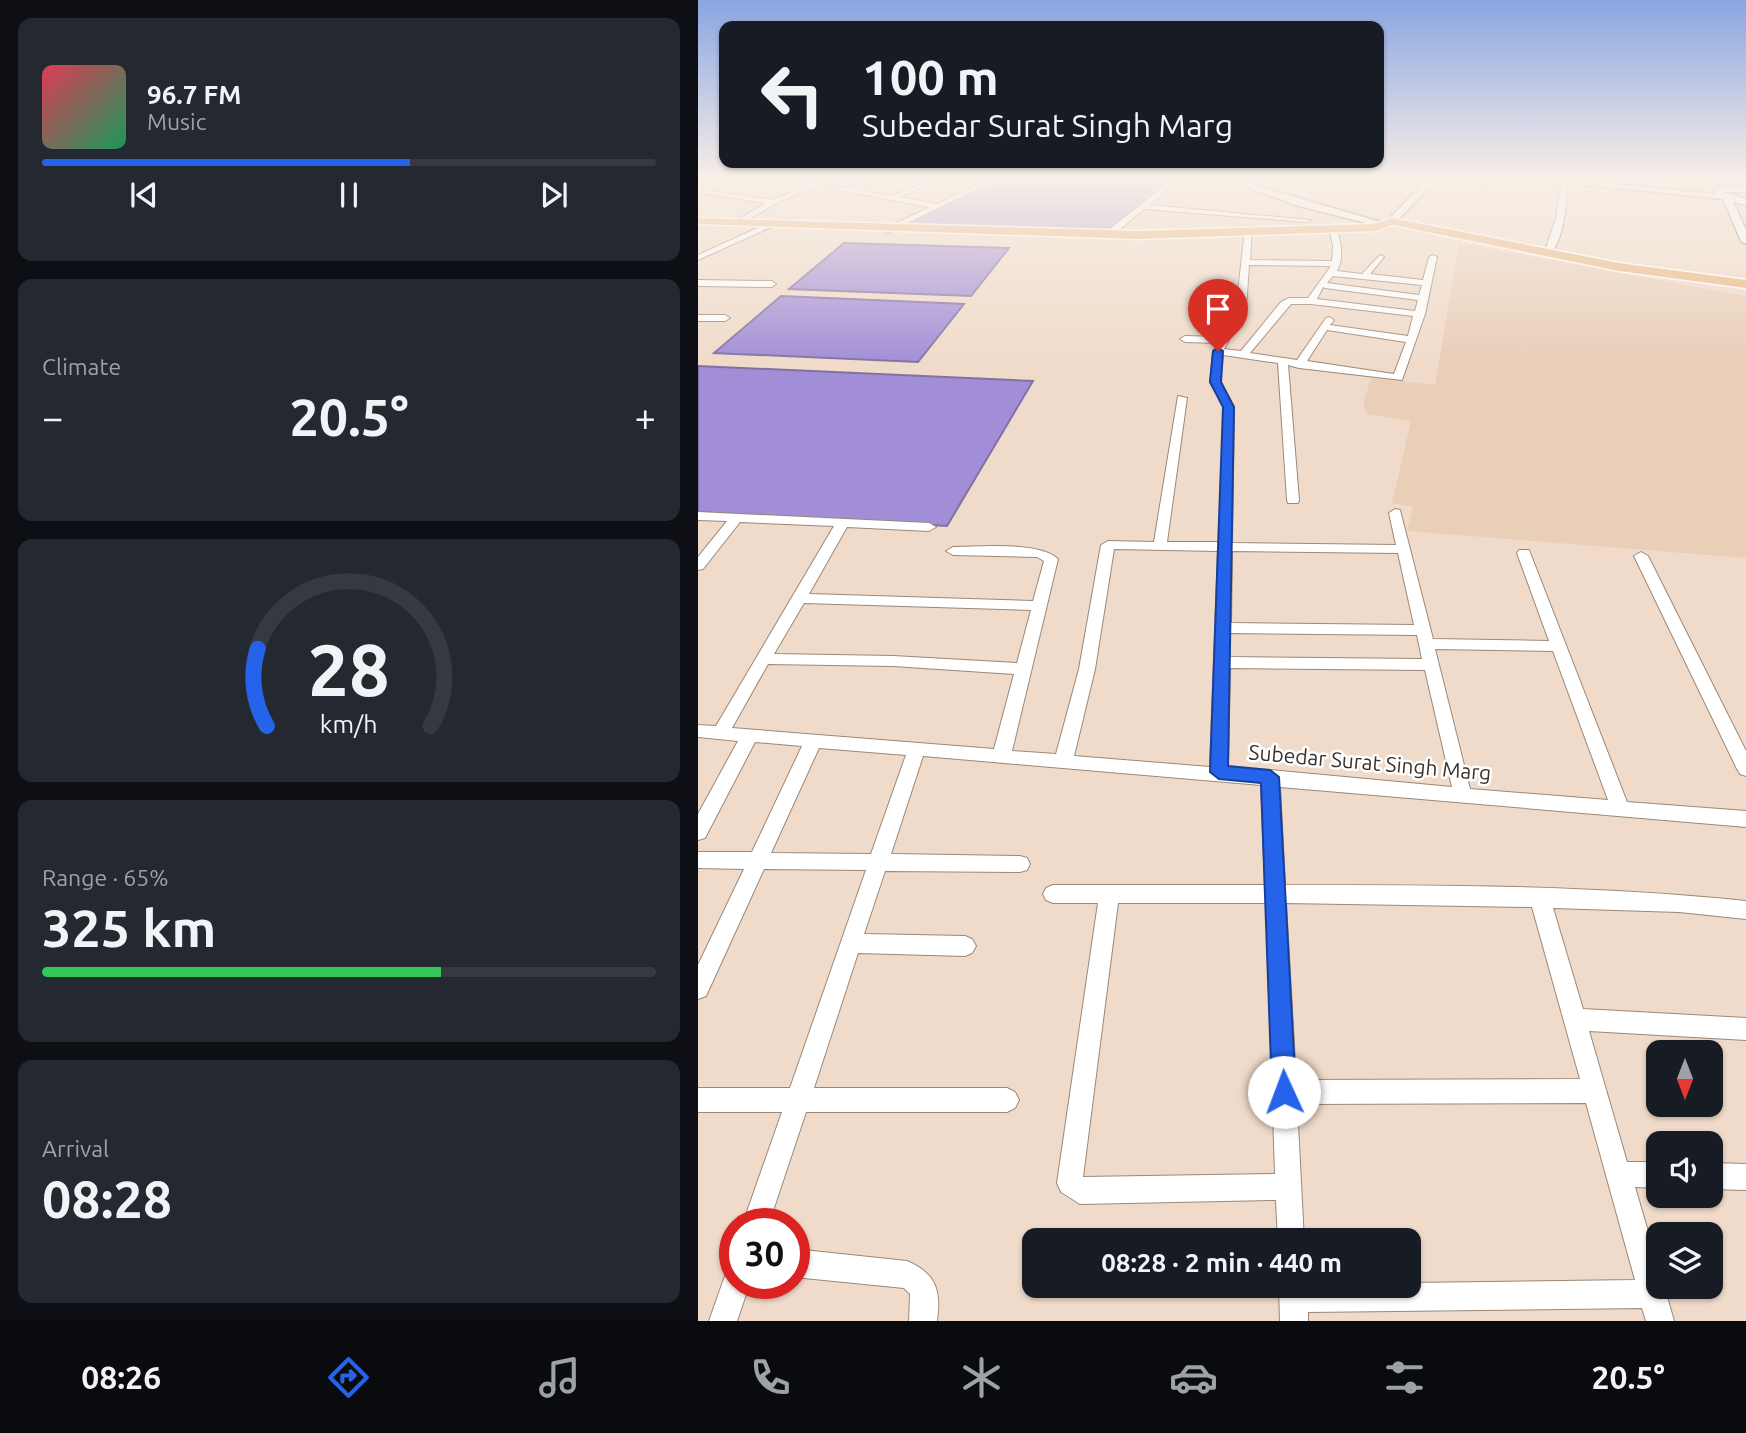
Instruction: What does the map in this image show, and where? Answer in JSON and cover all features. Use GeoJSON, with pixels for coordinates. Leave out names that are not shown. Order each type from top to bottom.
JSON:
{"type":"FeatureCollection","features":[{"type":"Feature","properties":{"kind":"main road"},"geometry":{"type":"LineString","coordinates":[[1479,242],[1616,271],[1746,290]]}},
{"type":"Feature","properties":{"kind":"main road"},"geometry":{"type":"LineString","coordinates":[[1489,242],[1631,269],[1746,284]]}},
{"type":"Feature","properties":{"kind":"street"},"geometry":{"type":"LineString","coordinates":[[698,258],[734,242]]}},
{"type":"Feature","properties":{"kind":"street"},"geometry":{"type":"LineString","coordinates":[[1219,772],[1229,407],[1215,382],[1220,345],[1241,309],[1248,242]]}},
{"type":"Feature","properties":{"kind":"street"},"geometry":{"type":"LineString","coordinates":[[1311,301],[1334,268],[1338,253],[1336,242]]}},
{"type":"Feature","properties":{"kind":"street"},"geometry":{"type":"LineString","coordinates":[[1548,253],[1553,242]]}},
{"type":"Feature","properties":{"kind":"street"},"geometry":{"type":"LineString","coordinates":[[1364,276],[1380,257]]}},
{"type":"Feature","properties":{"kind":"street"},"geometry":{"type":"LineString","coordinates":[[1185,339],[1220,345],[1243,355],[1398,378],[1413,340],[1433,257]]}},
{"type":"Feature","properties":{"kind":"street"},"geometry":{"type":"LineString","coordinates":[[1247,262],[1334,268],[1364,276],[1428,282]]}},
{"type":"Feature","properties":{"kind":"street"},"geometry":{"type":"LineString","coordinates":[[698,283],[772,284]]}},
{"type":"Feature","properties":{"kind":"street"},"geometry":{"type":"LineString","coordinates":[[1324,285],[1423,298]]}},
{"type":"Feature","properties":{"kind":"street"},"geometry":{"type":"LineString","coordinates":[[1243,355],[1289,301],[1311,301],[1420,314]]}},
{"type":"Feature","properties":{"kind":"street"},"geometry":{"type":"LineString","coordinates":[[1299,365],[1325,327],[1336,304]]}},
{"type":"Feature","properties":{"kind":"street"},"geometry":{"type":"LineString","coordinates":[[698,318],[725,318]]}},
{"type":"Feature","properties":{"kind":"street"},"geometry":{"type":"LineString","coordinates":[[1325,327],[1413,340]]}},
{"type":"Feature","properties":{"kind":"street"},"geometry":{"type":"LineString","coordinates":[[1283,361],[1293,500]]}},
{"type":"Feature","properties":{"kind":"street"},"geometry":{"type":"LineString","coordinates":[[1160,545],[1182,398]]}},
{"type":"Feature","properties":{"kind":"street"},"geometry":{"type":"LineString","coordinates":[[1396,513],[1462,793]]}},
{"type":"Feature","properties":{"kind":"street"},"geometry":{"type":"LineString","coordinates":[[698,516],[929,527]]}},
{"type":"Feature","properties":{"kind":"street"},"geometry":{"type":"LineString","coordinates":[[698,566],[736,518]]}},
{"type":"Feature","properties":{"kind":"street"},"geometry":{"type":"LineString","coordinates":[[721,733],[758,666],[767,659],[798,598],[842,524]]}},
{"type":"Feature","properties":{"kind":"street"},"geometry":{"type":"LineString","coordinates":[[1064,759],[1087,669],[1106,548],[1114,544],[1404,549]]}},
{"type":"Feature","properties":{"kind":"street"},"geometry":{"type":"LineString","coordinates":[[953,551],[1048,555],[1052,559],[1002,754]]}},
{"type":"Feature","properties":{"kind":"street"},"geometry":{"type":"LineString","coordinates":[[1524,553],[1619,806]]}},
{"type":"Feature","properties":{"kind":"street"},"geometry":{"type":"LineString","coordinates":[[1641,556],[1746,769]]}},
{"type":"Feature","properties":{"kind":"street"},"geometry":{"type":"LineString","coordinates":[[798,598],[1038,606]]}},
{"type":"Feature","properties":{"kind":"street"},"geometry":{"type":"LineString","coordinates":[[1223,628],[1560,646]]}},
{"type":"Feature","properties":{"kind":"street"},"geometry":{"type":"LineString","coordinates":[[767,659],[893,661],[1023,669]]}},
{"type":"Feature","properties":{"kind":"street"},"geometry":{"type":"LineString","coordinates":[[1222,662],[1431,666]]}},
{"type":"Feature","properties":{"kind":"street","name":"Subedar Surat Singh Marg"},"geometry":{"type":"LineString","coordinates":[[698,731],[1219,772],[1746,819]]}},
{"type":"Feature","properties":{"kind":"street"},"geometry":{"type":"LineString","coordinates":[[698,832],[750,735]]}},
{"type":"Feature","properties":{"kind":"street"},"geometry":{"type":"LineString","coordinates":[[698,989],[814,740]]}},
{"type":"Feature","properties":{"kind":"street"},"geometry":{"type":"LineString","coordinates":[[761,1208],[917,748]]}},
{"type":"Feature","properties":{"kind":"street"},"geometry":{"type":"LineString","coordinates":[[1270,777],[1290,1228]]}},
{"type":"Feature","properties":{"kind":"street"},"geometry":{"type":"LineString","coordinates":[[698,860],[1020,864]]}},
{"type":"Feature","properties":{"kind":"street"},"geometry":{"type":"LineString","coordinates":[[1053,894],[1540,898],[1679,903],[1746,910]]}},
{"type":"Feature","properties":{"kind":"street"},"geometry":{"type":"LineString","coordinates":[[1109,894],[1070,1183],[1080,1191],[1288,1187]]}},
{"type":"Feature","properties":{"kind":"street"},"geometry":{"type":"LineString","coordinates":[[1540,898],[1646,1273]]}},
{"type":"Feature","properties":{"kind":"street"},"geometry":{"type":"LineString","coordinates":[[851,943],[965,946]]}},
{"type":"Feature","properties":{"kind":"street"},"geometry":{"type":"LineString","coordinates":[[1574,1018],[1746,1029]]}},
{"type":"Feature","properties":{"kind":"street"},"geometry":{"type":"LineString","coordinates":[[1284,1092],[1594,1091]]}},
{"type":"Feature","properties":{"kind":"street"},"geometry":{"type":"LineString","coordinates":[[698,1100],[1007,1100]]}},
{"type":"Feature","properties":{"kind":"street"},"geometry":{"type":"LineString","coordinates":[[1618,1174],[1646,1175]]}},
{"type":"Feature","properties":{"kind":"street"},"geometry":{"type":"LineString","coordinates":[[1723,1176],[1746,1177]]}},
{"type":"Feature","properties":{"kind":"street"},"geometry":{"type":"LineString","coordinates":[[810,1266],[907,1275],[918,1279],[924,1288],[923,1321]]}},
{"type":"Feature","properties":{"kind":"street"},"geometry":{"type":"LineString","coordinates":[[1293,1302],[1646,1294]]}},
{"type":"Feature","properties":{"kind":"street"},"geometry":{"type":"LineString","coordinates":[[722,1321],[730,1299]]}},
{"type":"Feature","properties":{"kind":"street"},"geometry":{"type":"LineString","coordinates":[[1653,1299],[1659,1321]]}},
{"type":"Feature","properties":{"kind":"shaded area"},"geometry":{"type":"Polygon","coordinates":[[[844,243],[1009,248],[971,296],[789,289],[844,243]]]}},
{"type":"Feature","properties":{"kind":"shaded area"},"geometry":{"type":"Polygon","coordinates":[[[1459,243],[1746,296],[1746,558],[1407,531],[1413,507],[1392,503],[1411,421],[1367,414],[1363,404],[1371,378],[1435,385],[1459,243]]]}},
{"type":"Feature","properties":{"kind":"shaded area"},"geometry":{"type":"Polygon","coordinates":[[[781,296],[964,304],[918,362],[714,353],[781,296]]]}},
{"type":"Feature","properties":{"kind":"shaded area"},"geometry":{"type":"Polygon","coordinates":[[[698,366],[1033,381],[947,526],[698,512],[698,366]]]}},
{"type":"Feature","properties":{"kind":"route"},"geometry":{"type":"LineString","coordinates":[[1218,351],[1215,382],[1229,407],[1219,772],[1270,777],[1284,1092]]}}]}
